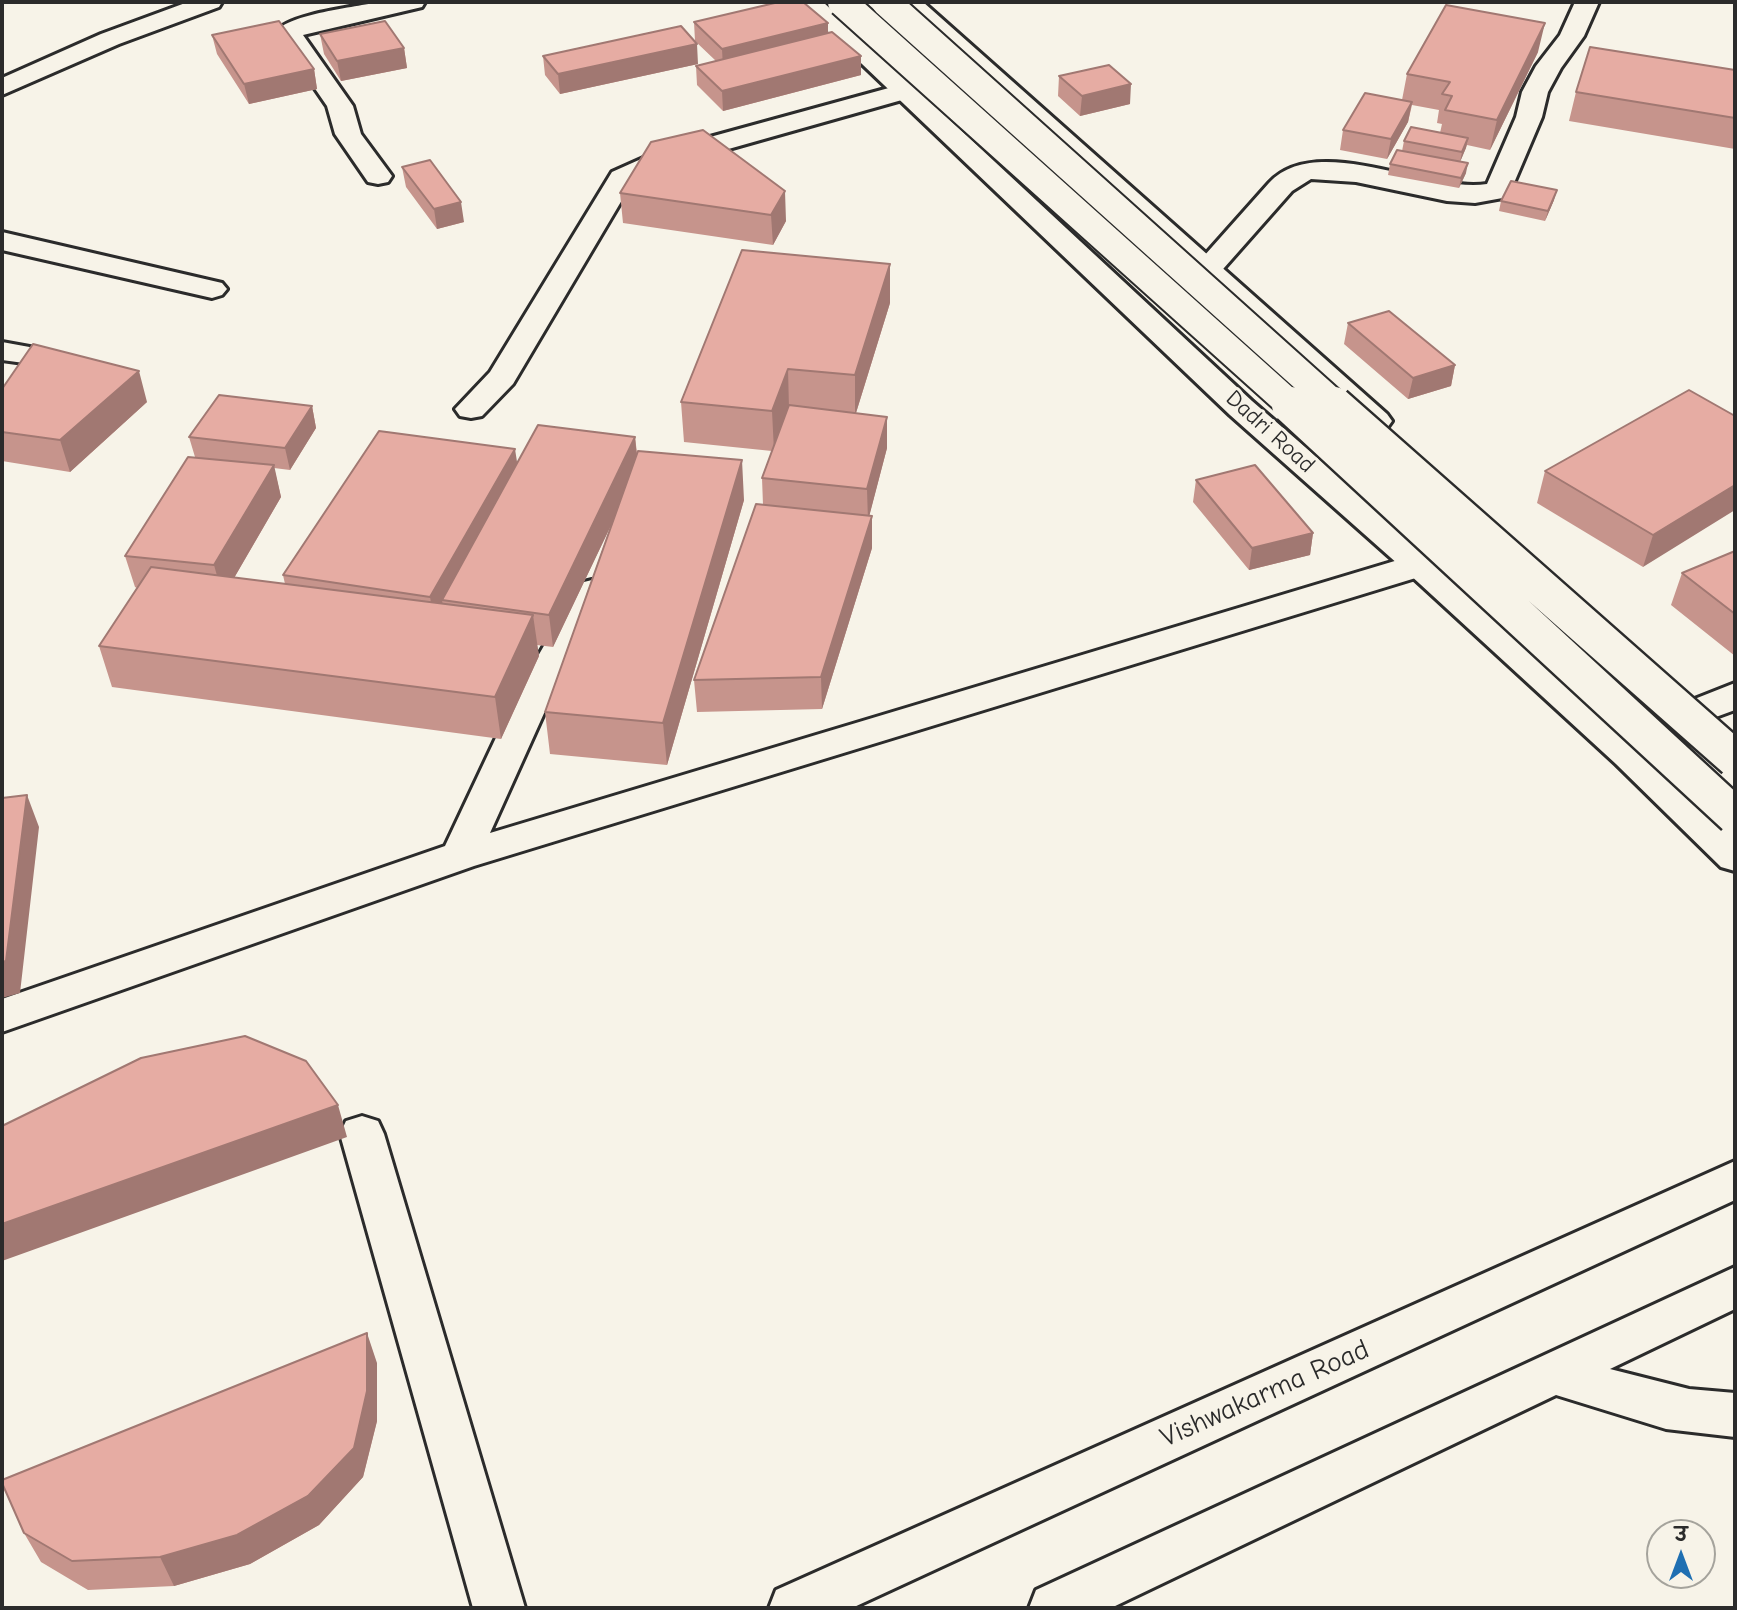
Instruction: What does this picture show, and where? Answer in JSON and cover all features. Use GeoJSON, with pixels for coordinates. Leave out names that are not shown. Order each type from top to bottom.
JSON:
{"type":"FeatureCollection","features":[{"type":"Feature","properties":{"kind":"street"},"geometry":{"type":"LineString","coordinates":[[2,87],[110,39],[210,2]]}},
{"type":"Feature","properties":{"kind":"street"},"geometry":{"type":"LineString","coordinates":[[378,176],[348,134],[340,106],[288,32],[304,26],[413,2]]}},
{"type":"Feature","properties":{"kind":"street","name":"Dadri Road"},"geometry":{"type":"LineString","coordinates":[[809,2],[907,91],[1241,408],[1420,565],[1629,755],[1735,857]]}},
{"type":"Feature","properties":{"kind":"street"},"geometry":{"type":"LineString","coordinates":[[842,2],[1361,469],[1735,816]]}},
{"type":"Feature","properties":{"kind":"street"},"geometry":{"type":"LineString","coordinates":[[886,2],[1340,410],[1735,759]]}},
{"type":"Feature","properties":{"kind":"street"},"geometry":{"type":"LineString","coordinates":[[909,2],[1206,271],[1502,531],[1720,702],[1735,737]]}},
{"type":"Feature","properties":{"kind":"street"},"geometry":{"type":"LineString","coordinates":[[1206,271],[1290,177],[1311,170],[1343,172],[1456,195],[1482,196],[1498,191],[1529,117],[1535,92],[1549,66],[1572,36],[1587,2]]}},
{"type":"Feature","properties":{"kind":"street"},"geometry":{"type":"LineString","coordinates":[[471,409],[502,377],[622,178],[670,157],[907,91]]}},
{"type":"Feature","properties":{"kind":"street"},"geometry":{"type":"LineString","coordinates":[[2,241],[212,289]]}},
{"type":"Feature","properties":{"kind":"street"},"geometry":{"type":"LineString","coordinates":[[2,1016],[460,856],[1420,565],[1502,531]]}},
{"type":"Feature","properties":{"kind":"street"},"geometry":{"type":"LineString","coordinates":[[460,856],[536,691],[592,591]]}},
{"type":"Feature","properties":{"kind":"street"},"geometry":{"type":"LineString","coordinates":[[362,1134],[499,1608]]}},
{"type":"Feature","properties":{"kind":"street","name":"Vishwakarma Road"},"geometry":{"type":"LineString","coordinates":[[795,1608],[1735,1180]]}},
{"type":"Feature","properties":{"kind":"street"},"geometry":{"type":"LineString","coordinates":[[1055,1608],[1735,1287]]}},
{"type":"Feature","properties":{"kind":"street"},"geometry":{"type":"LineString","coordinates":[[1554,1373],[1697,1414],[1735,1415]]}},
{"type":"Feature","properties":{"kind":"building"},"geometry":{"type":"Polygon","coordinates":[[[779,2],[803,2],[828,23],[722,49],[694,22],[779,2]]]}},
{"type":"Feature","properties":{"kind":"building"},"geometry":{"type":"Polygon","coordinates":[[[1446,5],[1545,23],[1497,120],[1445,110],[1452,96],[1442,94],[1450,82],[1407,74],[1446,5]]]}},
{"type":"Feature","properties":{"kind":"building"},"geometry":{"type":"Polygon","coordinates":[[[279,21],[314,69],[244,84],[212,35],[279,21]]]}},
{"type":"Feature","properties":{"kind":"building"},"geometry":{"type":"Polygon","coordinates":[[[385,21],[404,48],[337,61],[320,34],[385,21]]]}},
{"type":"Feature","properties":{"kind":"building"},"geometry":{"type":"Polygon","coordinates":[[[681,26],[697,44],[558,74],[543,56],[681,26]]]}},
{"type":"Feature","properties":{"kind":"building"},"geometry":{"type":"Polygon","coordinates":[[[832,32],[861,56],[722,91],[696,66],[832,32]]]}},
{"type":"Feature","properties":{"kind":"building"},"geometry":{"type":"Polygon","coordinates":[[[1590,47],[1735,70],[1735,118],[1576,92],[1590,47]]]}},
{"type":"Feature","properties":{"kind":"building"},"geometry":{"type":"Polygon","coordinates":[[[1109,65],[1131,84],[1082,96],[1059,76],[1109,65]]]}},
{"type":"Feature","properties":{"kind":"building"},"geometry":{"type":"Polygon","coordinates":[[[1365,93],[1412,102],[1391,139],[1343,130],[1365,93]]]}},
{"type":"Feature","properties":{"kind":"building"},"geometry":{"type":"Polygon","coordinates":[[[1411,127],[1468,138],[1462,152],[1404,141],[1411,127]]]}},
{"type":"Feature","properties":{"kind":"building"},"geometry":{"type":"Polygon","coordinates":[[[703,130],[785,191],[771,215],[620,193],[651,142],[703,130]]]}},
{"type":"Feature","properties":{"kind":"building"},"geometry":{"type":"Polygon","coordinates":[[[1397,150],[1468,163],[1461,178],[1390,164],[1397,150]]]}},
{"type":"Feature","properties":{"kind":"building"},"geometry":{"type":"Polygon","coordinates":[[[430,160],[461,202],[434,209],[402,167],[430,160]]]}},
{"type":"Feature","properties":{"kind":"building"},"geometry":{"type":"Polygon","coordinates":[[[1511,181],[1557,190],[1548,211],[1501,201],[1511,181]]]}},
{"type":"Feature","properties":{"kind":"building"},"geometry":{"type":"Polygon","coordinates":[[[742,250],[890,264],[855,375],[788,369],[772,411],[681,402],[742,250]]]}},
{"type":"Feature","properties":{"kind":"building"},"geometry":{"type":"Polygon","coordinates":[[[1389,311],[1455,365],[1413,378],[1348,323],[1389,311]]]}},
{"type":"Feature","properties":{"kind":"building"},"geometry":{"type":"Polygon","coordinates":[[[33,344],[139,371],[60,440],[2,432],[2,389],[33,344]]]}},
{"type":"Feature","properties":{"kind":"building"},"geometry":{"type":"Polygon","coordinates":[[[1689,390],[1735,416],[1735,485],[1653,535],[1545,471],[1689,390]]]}},
{"type":"Feature","properties":{"kind":"building"},"geometry":{"type":"Polygon","coordinates":[[[219,395],[312,406],[285,448],[189,437],[219,395]]]}},
{"type":"Feature","properties":{"kind":"building"},"geometry":{"type":"Polygon","coordinates":[[[789,405],[887,417],[867,489],[762,478],[789,405]]]}},
{"type":"Feature","properties":{"kind":"building"},"geometry":{"type":"Polygon","coordinates":[[[538,425],[635,437],[549,615],[442,600],[538,425]]]}},
{"type":"Feature","properties":{"kind":"building"},"geometry":{"type":"Polygon","coordinates":[[[379,431],[515,449],[430,597],[283,575],[379,431]]]}},
{"type":"Feature","properties":{"kind":"building"},"geometry":{"type":"Polygon","coordinates":[[[638,451],[742,460],[663,723],[545,712],[638,451]]]}},
{"type":"Feature","properties":{"kind":"building"},"geometry":{"type":"Polygon","coordinates":[[[188,457],[274,465],[214,565],[125,556],[188,457]]]}},
{"type":"Feature","properties":{"kind":"building"},"geometry":{"type":"Polygon","coordinates":[[[1255,465],[1313,533],[1252,548],[1196,480],[1255,465]]]}},
{"type":"Feature","properties":{"kind":"building"},"geometry":{"type":"Polygon","coordinates":[[[756,504],[872,516],[821,677],[694,680],[756,504]]]}},
{"type":"Feature","properties":{"kind":"building"},"geometry":{"type":"Polygon","coordinates":[[[1735,551],[1735,614],[1682,573],[1735,551]]]}},
{"type":"Feature","properties":{"kind":"building"},"geometry":{"type":"Polygon","coordinates":[[[151,567],[533,615],[495,697],[99,646],[151,567]]]}},
{"type":"Feature","properties":{"kind":"building"},"geometry":{"type":"Polygon","coordinates":[[[27,795],[6,961],[2,962],[2,798],[27,795]]]}},
{"type":"Feature","properties":{"kind":"building"},"geometry":{"type":"Polygon","coordinates":[[[245,1036],[306,1061],[338,1105],[2,1224],[2,1126],[141,1058],[245,1036]]]}},
{"type":"Feature","properties":{"kind":"building"},"geometry":{"type":"Polygon","coordinates":[[[367,1333],[367,1391],[354,1448],[308,1496],[237,1535],[160,1557],[72,1561],[24,1533],[2,1480],[367,1333]]]}}]}
